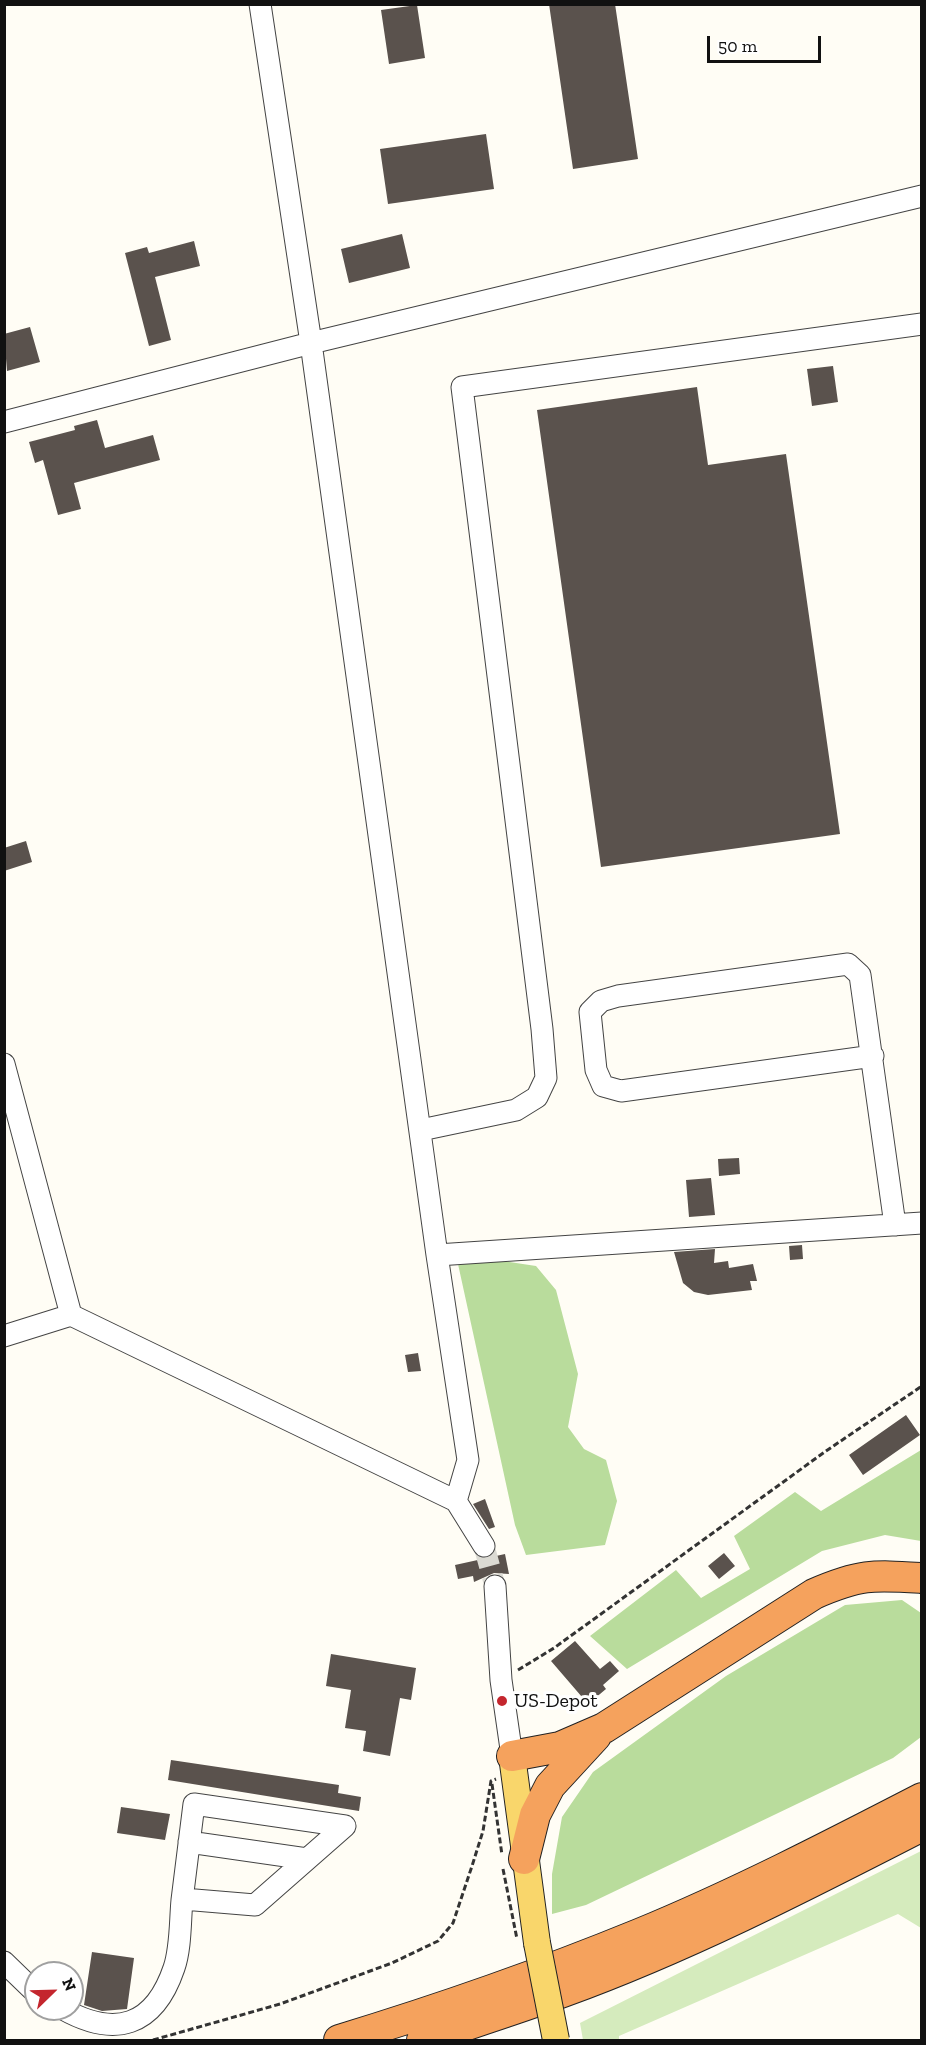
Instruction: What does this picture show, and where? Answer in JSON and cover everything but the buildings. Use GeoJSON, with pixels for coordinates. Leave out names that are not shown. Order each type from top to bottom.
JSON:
{"type":"FeatureCollection","features":[{"type":"Feature","properties":{"kind":"highway"},"geometry":{"type":"LineString","coordinates":[[506,1770],[604,1728],[814,1594],[849,1579],[866,1576],[921,1578]]}},
{"type":"Feature","properties":{"kind":"highway"},"geometry":{"type":"LineString","coordinates":[[514,1864],[550,1786],[604,1728]]}},
{"type":"Feature","properties":{"kind":"highway"},"geometry":{"type":"LineString","coordinates":[[818,1852],[827,1834],[921,1783]]}},
{"type":"Feature","properties":{"kind":"highway"},"geometry":{"type":"LineString","coordinates":[[339,2040],[464,2001],[628,1938],[818,1852],[921,1798]]}},
{"type":"Feature","properties":{"kind":"highway"},"geometry":{"type":"LineString","coordinates":[[422,2040],[565,1991],[649,1957],[739,1917],[921,1826]]}},
{"type":"Feature","properties":{"kind":"main road"},"geometry":{"type":"LineString","coordinates":[[506,1770],[514,1864],[537,1943],[556,2040]]}},
{"type":"Feature","properties":{"kind":"street"},"geometry":{"type":"LineString","coordinates":[[260,4],[311,343],[437,1255],[468,1460],[456,1501]]}},
{"type":"Feature","properties":{"kind":"street"},"geometry":{"type":"LineString","coordinates":[[4,422],[311,343],[921,196]]}},
{"type":"Feature","properties":{"kind":"street"},"geometry":{"type":"LineString","coordinates":[[421,1130],[516,1110],[537,1096],[546,1078],[542,1029],[462,387],[921,324]]}},
{"type":"Feature","properties":{"kind":"street"},"geometry":{"type":"LineString","coordinates":[[873,1056],[621,1091],[603,1086],[596,1070],[590,1012],[601,1001],[618,996],[848,964],[860,975],[873,1056],[895,1225]]}},
{"type":"Feature","properties":{"kind":"street"},"geometry":{"type":"LineString","coordinates":[[4,1064],[71,1315]]}},
{"type":"Feature","properties":{"kind":"street"},"geometry":{"type":"LineString","coordinates":[[437,1255],[921,1223]]}},
{"type":"Feature","properties":{"kind":"street"},"geometry":{"type":"LineString","coordinates":[[4,1336],[71,1315],[456,1501],[484,1546]]}},
{"type":"Feature","properties":{"kind":"street"},"geometry":{"type":"LineString","coordinates":[[496,1596],[506,1770]]}},
{"type":"Feature","properties":{"kind":"street"},"geometry":{"type":"LineString","coordinates":[[84,2019],[96,2024],[116,2026],[131,2023],[156,2004],[174,1968],[194,1804],[345,1826],[255,1905],[183,1899]]}},
{"type":"Feature","properties":{"kind":"street"},"geometry":{"type":"LineString","coordinates":[[189,1842],[307,1859]]}},
{"type":"Feature","properties":{"kind":"street"},"geometry":{"type":"LineString","coordinates":[[4,1962],[24,1981]]}},
{"type":"Feature","properties":{"kind":"path"},"geometry":{"type":"LineString","coordinates":[[501,1680],[554,1648],[661,1568],[921,1386]]}},
{"type":"Feature","properties":{"kind":"path"},"geometry":{"type":"LineString","coordinates":[[506,1770],[514,1864]]}},
{"type":"Feature","properties":{"kind":"path"},"geometry":{"type":"LineString","coordinates":[[153,2040],[280,2004],[392,1963],[438,1941],[453,1923],[506,1770]]}},
{"type":"Feature","properties":{"kind":"green space"},"geometry":{"type":"Polygon","coordinates":[[[503,1261],[536,1266],[556,1290],[578,1374],[568,1427],[584,1449],[606,1460],[617,1501],[605,1545],[526,1555],[515,1525],[458,1264],[503,1261]]]}},
{"type":"Feature","properties":{"kind":"green space"},"geometry":{"type":"Polygon","coordinates":[[[921,1450],[921,1541],[885,1535],[822,1551],[627,1669],[590,1636],[676,1570],[701,1598],[750,1569],[734,1536],[795,1492],[821,1511],[921,1450]]]}},
{"type":"Feature","properties":{"kind":"green space"},"geometry":{"type":"Polygon","coordinates":[[[902,1600],[921,1613],[921,1737],[893,1758],[586,1905],[552,1914],[552,1874],[562,1817],[593,1772],[726,1676],[845,1605],[902,1600]]]}},
{"type":"Feature","properties":{"kind":"green space"},"geometry":{"type":"Polygon","coordinates":[[[921,1851],[921,1928],[898,1914],[619,2036],[619,2040],[583,2040],[580,2023],[921,1851]]]}},
{"type":"Feature","properties":{"kind":"tunnel"},"geometry":{"type":"LineString","coordinates":[[484,1546],[495,1586]]}},
{"type":"Feature","properties":{"kind":"place","name":"US-Depot"},"geometry":{"type":"Point","coordinates":[502,1701]}}]}
